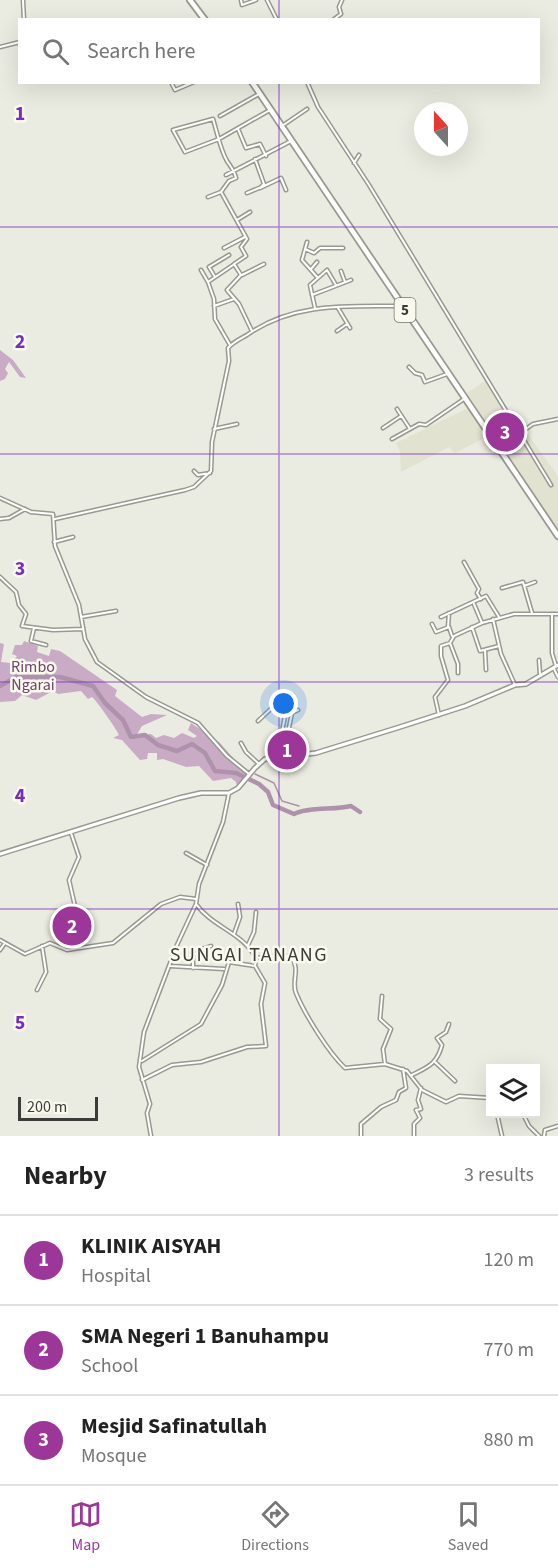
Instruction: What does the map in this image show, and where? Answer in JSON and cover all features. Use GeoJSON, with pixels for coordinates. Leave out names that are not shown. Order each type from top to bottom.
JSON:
{"type":"FeatureCollection","features":[{"type":"Feature","properties":{"kind":"highway"},"geometry":{"type":"LineString","coordinates":[[190,0],[204,18]]}},
{"type":"Feature","properties":{"kind":"highway","name":"5"},"geometry":{"type":"LineString","coordinates":[[253,84],[558,536]]}},
{"type":"Feature","properties":{"kind":"main road"},"geometry":{"type":"LineString","coordinates":[[0,854],[193,794],[229,793],[240,787],[259,764],[276,757],[316,753],[439,715],[515,685],[526,684],[556,666]]}},
{"type":"Feature","properties":{"kind":"street"},"geometry":{"type":"LineString","coordinates":[[23,0],[24,18]]}},
{"type":"Feature","properties":{"kind":"street"},"geometry":{"type":"LineString","coordinates":[[241,0],[242,5],[256,0]]}},
{"type":"Feature","properties":{"kind":"street"},"geometry":{"type":"LineString","coordinates":[[267,0],[276,18]]}},
{"type":"Feature","properties":{"kind":"street"},"geometry":{"type":"LineString","coordinates":[[336,18],[341,14],[339,7],[342,0]]}},
{"type":"Feature","properties":{"kind":"street"},"geometry":{"type":"LineString","coordinates":[[0,47],[18,42]]}},
{"type":"Feature","properties":{"kind":"street"},"geometry":{"type":"LineString","coordinates":[[172,84],[175,90],[189,84]]}},
{"type":"Feature","properties":{"kind":"street"},"geometry":{"type":"LineString","coordinates":[[308,84],[318,107],[551,485]]}},
{"type":"Feature","properties":{"kind":"street"},"geometry":{"type":"LineString","coordinates":[[220,116],[260,94]]}},
{"type":"Feature","properties":{"kind":"street"},"geometry":{"type":"LineString","coordinates":[[282,126],[308,109]]}},
{"type":"Feature","properties":{"kind":"street"},"geometry":{"type":"LineString","coordinates":[[208,197],[221,192],[236,178],[219,140],[213,119],[173,129],[183,152],[219,140],[270,110]]}},
{"type":"Feature","properties":{"kind":"street"},"geometry":{"type":"LineString","coordinates":[[237,129],[246,148],[260,144],[266,156]]}},
{"type":"Feature","properties":{"kind":"street"},"geometry":{"type":"LineString","coordinates":[[226,175],[291,141]]}},
{"type":"Feature","properties":{"kind":"street"},"geometry":{"type":"LineString","coordinates":[[354,163],[359,155]]}},
{"type":"Feature","properties":{"kind":"street"},"geometry":{"type":"LineString","coordinates":[[255,159],[264,184],[260,188]]}},
{"type":"Feature","properties":{"kind":"street"},"geometry":{"type":"LineString","coordinates":[[248,193],[281,178],[286,190]]}},
{"type":"Feature","properties":{"kind":"street"},"geometry":{"type":"LineString","coordinates":[[208,282],[246,256],[242,247],[247,241],[246,236],[221,192]]}},
{"type":"Feature","properties":{"kind":"street"},"geometry":{"type":"LineString","coordinates":[[236,221],[250,212]]}},
{"type":"Feature","properties":{"kind":"street"},"geometry":{"type":"LineString","coordinates":[[224,248],[246,236]]}},
{"type":"Feature","properties":{"kind":"street"},"geometry":{"type":"LineString","coordinates":[[307,242],[302,260],[318,278]]}},
{"type":"Feature","properties":{"kind":"street"},"geometry":{"type":"LineString","coordinates":[[305,249],[314,253],[320,248],[343,249]]}},
{"type":"Feature","properties":{"kind":"street"},"geometry":{"type":"LineString","coordinates":[[215,277],[209,267],[229,255]]}},
{"type":"Feature","properties":{"kind":"street"},"geometry":{"type":"LineString","coordinates":[[222,259],[228,268]]}},
{"type":"Feature","properties":{"kind":"street"},"geometry":{"type":"LineString","coordinates":[[310,270],[317,262]]}},
{"type":"Feature","properties":{"kind":"street"},"geometry":{"type":"LineString","coordinates":[[234,264],[242,275]]}},
{"type":"Feature","properties":{"kind":"street"},"geometry":{"type":"LineString","coordinates":[[252,331],[235,299],[227,290],[242,275],[264,264]]}},
{"type":"Feature","properties":{"kind":"street"},"geometry":{"type":"LineString","coordinates":[[55,519],[185,490],[194,487],[210,473],[214,429],[230,345],[215,319],[208,282],[201,270]]}},
{"type":"Feature","properties":{"kind":"street"},"geometry":{"type":"LineString","coordinates":[[315,308],[308,286],[329,270],[336,285]]}},
{"type":"Feature","properties":{"kind":"street"},"geometry":{"type":"LineString","coordinates":[[341,271],[345,282]]}},
{"type":"Feature","properties":{"kind":"street"},"geometry":{"type":"LineString","coordinates":[[312,295],[351,280]]}},
{"type":"Feature","properties":{"kind":"street"},"geometry":{"type":"LineString","coordinates":[[214,306],[235,299]]}},
{"type":"Feature","properties":{"kind":"street"},"geometry":{"type":"LineString","coordinates":[[230,345],[252,331],[291,312],[315,308],[402,306]]}},
{"type":"Feature","properties":{"kind":"street"},"geometry":{"type":"LineString","coordinates":[[338,308],[350,328]]}},
{"type":"Feature","properties":{"kind":"street"},"geometry":{"type":"LineString","coordinates":[[337,331],[348,324]]}},
{"type":"Feature","properties":{"kind":"street"},"geometry":{"type":"LineString","coordinates":[[409,367],[422,375],[425,382],[449,373]]}},
{"type":"Feature","properties":{"kind":"street"},"geometry":{"type":"LineString","coordinates":[[392,439],[419,424],[426,425],[466,398]]}},
{"type":"Feature","properties":{"kind":"street"},"geometry":{"type":"LineString","coordinates":[[397,409],[410,429]]}},
{"type":"Feature","properties":{"kind":"street"},"geometry":{"type":"LineString","coordinates":[[383,428],[401,416]]}},
{"type":"Feature","properties":{"kind":"street"},"geometry":{"type":"LineString","coordinates":[[519,434],[533,424],[558,419]]}},
{"type":"Feature","properties":{"kind":"street"},"geometry":{"type":"LineString","coordinates":[[214,429],[237,424]]}},
{"type":"Feature","properties":{"kind":"street"},"geometry":{"type":"LineString","coordinates":[[194,471],[198,475],[210,473]]}},
{"type":"Feature","properties":{"kind":"street"},"geometry":{"type":"LineString","coordinates":[[0,498],[25,509],[49,511],[55,519],[54,542],[79,605],[89,648],[97,662],[146,697],[198,723],[227,756],[250,775]]}},
{"type":"Feature","properties":{"kind":"street"},"geometry":{"type":"LineString","coordinates":[[0,519],[9,518],[25,509]]}},
{"type":"Feature","properties":{"kind":"street"},"geometry":{"type":"LineString","coordinates":[[54,542],[73,537]]}},
{"type":"Feature","properties":{"kind":"street"},"geometry":{"type":"LineString","coordinates":[[464,562],[479,595]]}},
{"type":"Feature","properties":{"kind":"street"},"geometry":{"type":"LineString","coordinates":[[0,577],[16,592],[19,605],[27,614],[22,626],[83,629]]}},
{"type":"Feature","properties":{"kind":"street"},"geometry":{"type":"LineString","coordinates":[[501,588],[522,582],[532,613]]}},
{"type":"Feature","properties":{"kind":"street"},"geometry":{"type":"LineString","coordinates":[[524,586],[535,582]]}},
{"type":"Feature","properties":{"kind":"street"},"geometry":{"type":"LineString","coordinates":[[441,617],[474,604],[479,595]]}},
{"type":"Feature","properties":{"kind":"street"},"geometry":{"type":"LineString","coordinates":[[479,595],[488,597],[499,618]]}},
{"type":"Feature","properties":{"kind":"street"},"geometry":{"type":"LineString","coordinates":[[474,604],[482,623]]}},
{"type":"Feature","properties":{"kind":"street"},"geometry":{"type":"LineString","coordinates":[[81,617],[116,611]]}},
{"type":"Feature","properties":{"kind":"street"},"geometry":{"type":"LineString","coordinates":[[449,613],[448,627],[452,637],[450,643],[456,656],[458,673]]}},
{"type":"Feature","properties":{"kind":"street"},"geometry":{"type":"LineString","coordinates":[[452,637],[493,619],[532,613],[558,614]]}},
{"type":"Feature","properties":{"kind":"street"},"geometry":{"type":"LineString","coordinates":[[552,614],[552,653],[558,677]]}},
{"type":"Feature","properties":{"kind":"street"},"geometry":{"type":"LineString","coordinates":[[493,619],[500,646],[515,685]]}},
{"type":"Feature","properties":{"kind":"street"},"geometry":{"type":"LineString","coordinates":[[432,624],[436,632],[448,627]]}},
{"type":"Feature","properties":{"kind":"street"},"geometry":{"type":"LineString","coordinates":[[472,627],[479,650],[500,646]]}},
{"type":"Feature","properties":{"kind":"street"},"geometry":{"type":"LineString","coordinates":[[34,628],[31,641],[46,645]]}},
{"type":"Feature","properties":{"kind":"street"},"geometry":{"type":"LineString","coordinates":[[439,715],[435,697],[448,680],[440,647],[450,643]]}},
{"type":"Feature","properties":{"kind":"street"},"geometry":{"type":"LineString","coordinates":[[485,650],[486,670]]}},
{"type":"Feature","properties":{"kind":"street"},"geometry":{"type":"LineString","coordinates":[[539,660],[540,677]]}},
{"type":"Feature","properties":{"kind":"street"},"geometry":{"type":"LineString","coordinates":[[258,721],[275,705],[286,715]]}},
{"type":"Feature","properties":{"kind":"street"},"geometry":{"type":"LineString","coordinates":[[286,715],[298,710]]}},
{"type":"Feature","properties":{"kind":"street"},"geometry":{"type":"LineString","coordinates":[[276,745],[286,742],[292,712]]}},
{"type":"Feature","properties":{"kind":"street"},"geometry":{"type":"LineString","coordinates":[[280,744],[286,715]]}},
{"type":"Feature","properties":{"kind":"street"},"geometry":{"type":"LineString","coordinates":[[274,737],[276,757]]}},
{"type":"Feature","properties":{"kind":"street"},"geometry":{"type":"LineString","coordinates":[[241,743],[246,752],[259,764]]}},
{"type":"Feature","properties":{"kind":"street"},"geometry":{"type":"LineString","coordinates":[[151,1136],[147,1113],[150,1104],[139,1067],[142,1062],[144,1032],[196,904],[223,822],[229,793]]}},
{"type":"Feature","properties":{"kind":"street"},"geometry":{"type":"LineString","coordinates":[[71,833],[79,857],[69,880],[77,915]]}},
{"type":"Feature","properties":{"kind":"street"},"geometry":{"type":"LineString","coordinates":[[186,853],[207,865]]}},
{"type":"Feature","properties":{"kind":"street"},"geometry":{"type":"LineString","coordinates":[[0,940],[25,954],[53,943],[67,950],[113,943],[158,905],[180,897],[196,899]]}},
{"type":"Feature","properties":{"kind":"street"},"geometry":{"type":"LineString","coordinates":[[142,1080],[172,1065],[201,1062],[247,1047],[266,1046],[261,1004],[265,983],[255,966],[256,958],[248,945],[207,918],[196,904]]}},
{"type":"Feature","properties":{"kind":"street"},"geometry":{"type":"LineString","coordinates":[[234,934],[240,917],[238,904]]}},
{"type":"Feature","properties":{"kind":"street"},"geometry":{"type":"LineString","coordinates":[[248,945],[254,932],[256,912]]}},
{"type":"Feature","properties":{"kind":"street"},"geometry":{"type":"LineString","coordinates":[[0,950],[5,943]]}},
{"type":"Feature","properties":{"kind":"street"},"geometry":{"type":"LineString","coordinates":[[38,990],[46,972],[42,946]]}},
{"type":"Feature","properties":{"kind":"street"},"geometry":{"type":"LineString","coordinates":[[193,968],[193,956],[211,946]]}},
{"type":"Feature","properties":{"kind":"street"},"geometry":{"type":"LineString","coordinates":[[256,958],[281,955],[291,957],[295,962],[296,993],[331,1055],[345,1068],[385,1064],[403,1069],[412,1075],[421,1088],[446,1102],[459,1096],[486,1098]]}},
{"type":"Feature","properties":{"kind":"street"},"geometry":{"type":"LineString","coordinates":[[142,1062],[201,1024],[222,985],[230,962],[255,966]]}},
{"type":"Feature","properties":{"kind":"street"},"geometry":{"type":"LineString","coordinates":[[171,966],[226,969]]}},
{"type":"Feature","properties":{"kind":"street"},"geometry":{"type":"LineString","coordinates":[[382,996],[380,1019],[391,1029],[383,1048],[385,1064]]}},
{"type":"Feature","properties":{"kind":"street"},"geometry":{"type":"LineString","coordinates":[[412,1075],[427,1069],[435,1062],[442,1045],[437,1038],[447,1031],[449,1024]]}},
{"type":"Feature","properties":{"kind":"street"},"geometry":{"type":"LineString","coordinates":[[435,1062],[456,1081]]}},
{"type":"Feature","properties":{"kind":"street"},"geometry":{"type":"LineString","coordinates":[[361,1136],[362,1124],[381,1107],[396,1100],[399,1092],[406,1088],[403,1069]]}},
{"type":"Feature","properties":{"kind":"street"},"geometry":{"type":"LineString","coordinates":[[414,1136],[414,1124],[420,1118],[416,1110],[420,1109],[418,1100],[421,1088]]}},
{"type":"Feature","properties":{"kind":"street"},"geometry":{"type":"LineString","coordinates":[[498,1118],[502,1136]]}},
{"type":"Feature","properties":{"kind":"street"},"geometry":{"type":"LineString","coordinates":[[527,1118],[529,1126],[539,1136]]}},
{"type":"Feature","properties":{"kind":"street"},"geometry":{"type":"LineString","coordinates":[[544,1136],[545,1130],[558,1126]]}},
{"type":"Feature","properties":{"kind":"shaded area"},"geometry":{"type":"Polygon","coordinates":[[[486,380],[520,432],[524,429],[558,476],[558,532],[467,393],[486,380]]]}},
{"type":"Feature","properties":{"kind":"shaded area"},"geometry":{"type":"Polygon","coordinates":[[[470,407],[490,435],[455,453],[449,447],[401,472],[400,452],[396,443],[470,407]]]}},
{"type":"Feature","properties":{"kind":"green space"},"geometry":{"type":"Polygon","coordinates":[[[0,350],[13,360],[26,378],[20,377],[9,362],[5,369],[8,373],[5,379],[0,381],[0,350]]]}},
{"type":"Feature","properties":{"kind":"green space","name":"Rimbo Ngarai"},"geometry":{"type":"Polygon","coordinates":[[[24,641],[38,646],[37,652],[49,656],[51,649],[60,651],[117,690],[115,696],[142,717],[151,714],[167,715],[142,726],[136,736],[151,734],[156,738],[164,735],[174,738],[182,733],[194,738],[197,736],[188,730],[191,723],[219,742],[244,770],[254,770],[238,790],[236,782],[231,778],[213,781],[199,766],[186,767],[163,759],[157,760],[157,753],[148,753],[147,759],[140,760],[122,740],[113,738],[119,735],[111,722],[95,700],[92,697],[88,699],[81,691],[58,694],[53,691],[36,700],[22,695],[15,701],[0,702],[0,643],[4,644],[1,662],[11,663],[17,656],[12,654],[15,645],[22,645],[24,641]]]}},
{"type":"Feature","properties":{"kind":"waterway"},"geometry":{"type":"LineString","coordinates":[[0,686],[16,677],[60,677],[93,686],[105,703],[123,720],[131,737],[145,735],[158,745],[177,751],[192,744],[205,753],[215,771],[236,773],[259,784],[268,792],[273,805],[294,814],[306,810],[351,806],[360,812]]}},
{"type":"Feature","properties":{"kind":"waterway"},"geometry":{"type":"LineString","coordinates":[[255,774],[274,783],[282,801],[299,806]]}},
{"type":"Feature","properties":{"kind":"place","name":"Mesjid Safinatullah"},"geometry":{"type":"Point","coordinates":[505,432]}},
{"type":"Feature","properties":{"kind":"place","name":"KLINIK AISYAH"},"geometry":{"type":"Point","coordinates":[287,750]}},
{"type":"Feature","properties":{"kind":"place","name":"SMA Negeri 1 Banuhampu"},"geometry":{"type":"Point","coordinates":[72,926]}},
{"type":"Feature","properties":{"kind":"district","name":"SUNGAI TANANG"},"geometry":{"type":"Point","coordinates":[249,954]}}]}
